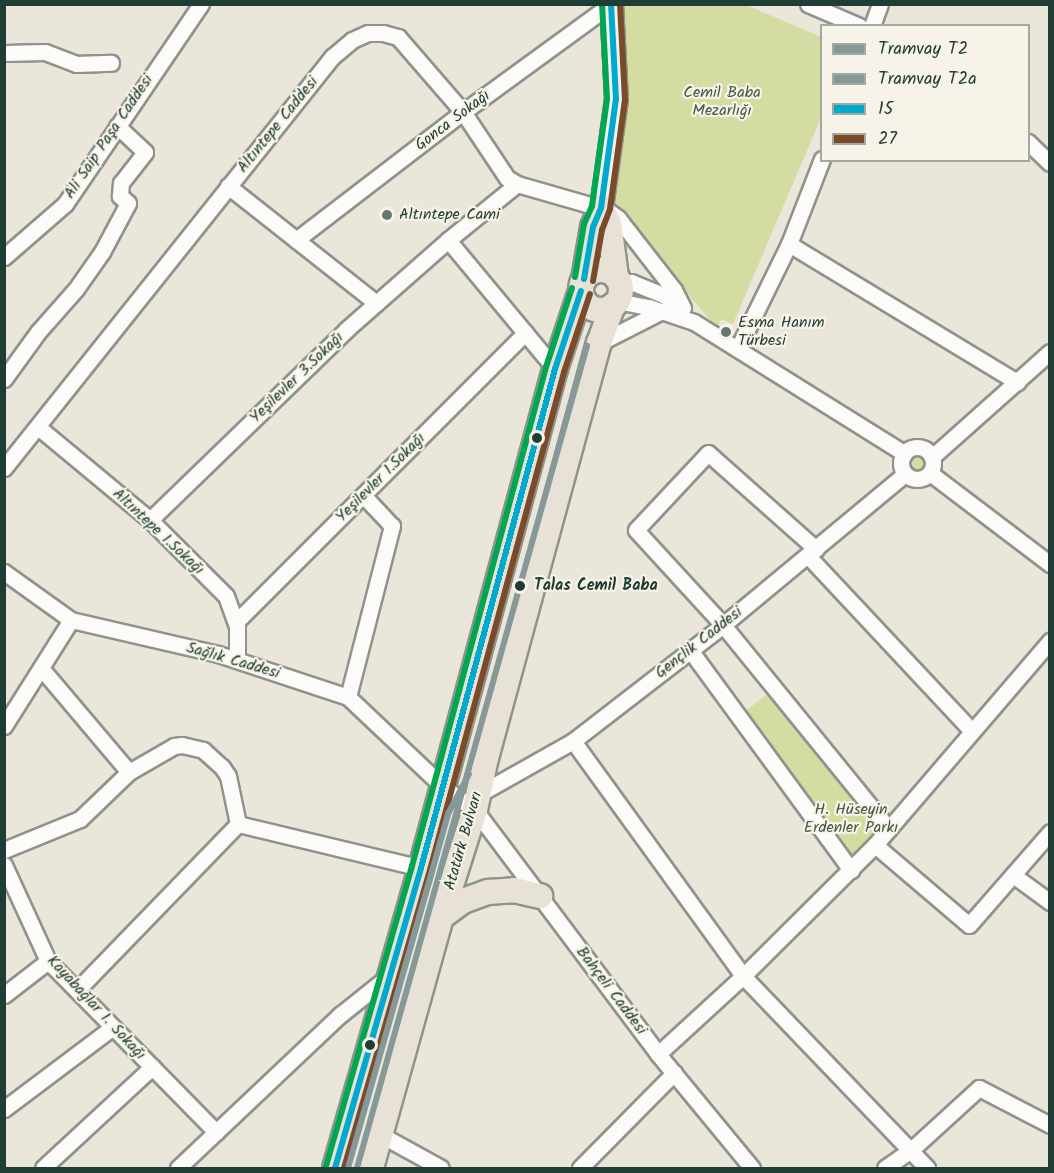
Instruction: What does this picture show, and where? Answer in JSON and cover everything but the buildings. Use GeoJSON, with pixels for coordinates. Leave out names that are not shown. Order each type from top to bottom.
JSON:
{"type":"FeatureCollection","features":[{"type":"Feature","properties":{"kind":"main road","name":"Atatürk Bulvarı"},"geometry":{"type":"LineString","coordinates":[[335,1168],[421,868],[555,369],[582,285],[593,226],[601,208],[616,99],[611,4]]}},
{"type":"Feature","properties":{"kind":"main road","name":"Atatürk Bulvarı"},"geometry":{"type":"LineString","coordinates":[[371,1168],[441,917],[477,802],[486,758],[599,343],[617,292],[609,223],[601,208]]}},
{"type":"Feature","properties":{"kind":"main road"},"geometry":{"type":"LineString","coordinates":[[600,270],[617,292],[603,309],[593,308],[584,301],[582,285],[588,274],[600,270]]}},
{"type":"Feature","properties":{"kind":"main road"},"geometry":{"type":"LineString","coordinates":[[441,917],[463,901],[488,892],[514,890],[540,896]]}},
{"type":"Feature","properties":{"kind":"street","name":"Ali Saip Paşa Caddesi"},"geometry":{"type":"LineString","coordinates":[[4,257],[43,226],[65,204],[201,4]]}},
{"type":"Feature","properties":{"kind":"street","name":"Gonca Sokağı"},"geometry":{"type":"LineString","coordinates":[[296,240],[463,112],[611,4]]}},
{"type":"Feature","properties":{"kind":"street"},"geometry":{"type":"LineString","coordinates":[[808,4],[854,24]]}},
{"type":"Feature","properties":{"kind":"street"},"geometry":{"type":"LineString","coordinates":[[873,24],[880,4]]}},
{"type":"Feature","properties":{"kind":"street","name":"Altıntepe Caddesi"},"geometry":{"type":"LineString","coordinates":[[4,468],[332,57],[359,36],[375,32],[398,38],[463,112],[507,178],[518,184],[601,208]]}},
{"type":"Feature","properties":{"kind":"street"},"geometry":{"type":"LineString","coordinates":[[4,53],[45,52],[76,64],[111,63]]}},
{"type":"Feature","properties":{"kind":"street"},"geometry":{"type":"LineString","coordinates":[[4,379],[38,332],[76,289],[102,252],[128,203],[120,196],[121,183],[145,152],[117,126]]}},
{"type":"Feature","properties":{"kind":"street"},"geometry":{"type":"LineString","coordinates":[[1030,143],[1050,163]]}},
{"type":"Feature","properties":{"kind":"street"},"geometry":{"type":"LineString","coordinates":[[738,348],[789,244],[821,162]]}},
{"type":"Feature","properties":{"kind":"street","name":"Yeşilevler 3.Sokağı"},"geometry":{"type":"LineString","coordinates":[[150,520],[376,303],[448,240],[518,184]]}},
{"type":"Feature","properties":{"kind":"street"},"geometry":{"type":"LineString","coordinates":[[228,186],[376,303]]}},
{"type":"Feature","properties":{"kind":"street"},"geometry":{"type":"LineString","coordinates":[[601,208],[618,218],[674,290],[683,308],[694,322]]}},
{"type":"Feature","properties":{"kind":"street"},"geometry":{"type":"LineString","coordinates":[[448,240],[555,369]]}},
{"type":"Feature","properties":{"kind":"street"},"geometry":{"type":"LineString","coordinates":[[789,244],[1017,382]]}},
{"type":"Feature","properties":{"kind":"street"},"geometry":{"type":"LineString","coordinates":[[617,292],[632,282],[664,295],[683,308]]}},
{"type":"Feature","properties":{"kind":"street"},"geometry":{"type":"LineString","coordinates":[[617,292],[694,322],[904,453]]}},
{"type":"Feature","properties":{"kind":"street"},"geometry":{"type":"LineString","coordinates":[[599,343],[662,311]]}},
{"type":"Feature","properties":{"kind":"street","name":"Yeşilevler 1.Sokağı"},"geometry":{"type":"LineString","coordinates":[[236,622],[525,333]]}},
{"type":"Feature","properties":{"kind":"street"},"geometry":{"type":"LineString","coordinates":[[930,473],[932,457],[1050,352]]}},
{"type":"Feature","properties":{"kind":"street","name":"Altıntepe 1.Sokağı"},"geometry":{"type":"LineString","coordinates":[[38,427],[150,520],[226,596],[236,622],[237,660]]}},
{"type":"Feature","properties":{"kind":"street"},"geometry":{"type":"LineString","coordinates":[[904,453],[919,447],[932,457]]}},
{"type":"Feature","properties":{"kind":"street"},"geometry":{"type":"LineString","coordinates":[[890,829],[723,625],[636,530],[708,453],[812,552],[972,731]]}},
{"type":"Feature","properties":{"kind":"street"},"geometry":{"type":"LineString","coordinates":[[904,453],[901,464],[905,474],[915,479],[930,473]]}},
{"type":"Feature","properties":{"kind":"street"},"geometry":{"type":"LineString","coordinates":[[930,473],[1048,561]]}},
{"type":"Feature","properties":{"kind":"street","name":"Gençlik Caddesi"},"geometry":{"type":"LineString","coordinates":[[477,802],[573,741],[723,625],[905,474]]}},
{"type":"Feature","properties":{"kind":"street"},"geometry":{"type":"LineString","coordinates":[[348,697],[392,526],[363,495]]}},
{"type":"Feature","properties":{"kind":"street"},"geometry":{"type":"LineString","coordinates":[[4,572],[71,620],[4,726]]}},
{"type":"Feature","properties":{"kind":"street","name":"Sağlık Caddesi"},"geometry":{"type":"LineString","coordinates":[[71,620],[237,660],[348,697],[442,786],[477,802]]}},
{"type":"Feature","properties":{"kind":"street"},"geometry":{"type":"LineString","coordinates":[[658,1054],[743,976],[875,845],[1050,641]]}},
{"type":"Feature","properties":{"kind":"street"},"geometry":{"type":"LineString","coordinates":[[690,650],[851,870]]}},
{"type":"Feature","properties":{"kind":"street"},"geometry":{"type":"LineString","coordinates":[[41,668],[129,772]]}},
{"type":"Feature","properties":{"kind":"street"},"geometry":{"type":"LineString","coordinates":[[573,741],[743,976],[927,1168]]}},
{"type":"Feature","properties":{"kind":"street"},"geometry":{"type":"LineString","coordinates":[[4,850],[80,819],[129,772],[174,746],[198,747],[215,759],[228,776],[238,824]]}},
{"type":"Feature","properties":{"kind":"street","name":"Bahçeli Caddesi"},"geometry":{"type":"LineString","coordinates":[[477,802],[540,896],[658,1054],[752,1168]]}},
{"type":"Feature","properties":{"kind":"street"},"geometry":{"type":"LineString","coordinates":[[238,824],[421,868]]}},
{"type":"Feature","properties":{"kind":"street"},"geometry":{"type":"LineString","coordinates":[[77,990],[238,824]]}},
{"type":"Feature","properties":{"kind":"street"},"geometry":{"type":"LineString","coordinates":[[875,845],[969,925],[1050,832]]}},
{"type":"Feature","properties":{"kind":"street","name":"Kayabağlar 1. Sokağı"},"geometry":{"type":"LineString","coordinates":[[4,865],[48,961],[216,1132]]}},
{"type":"Feature","properties":{"kind":"street"},"geometry":{"type":"LineString","coordinates":[[1012,875],[1050,902]]}},
{"type":"Feature","properties":{"kind":"street"},"geometry":{"type":"LineString","coordinates":[[4,995],[48,961]]}},
{"type":"Feature","properties":{"kind":"street"},"geometry":{"type":"LineString","coordinates":[[178,1168],[340,1015],[390,975]]}},
{"type":"Feature","properties":{"kind":"street"},"geometry":{"type":"LineString","coordinates":[[4,1109],[113,1027]]}},
{"type":"Feature","properties":{"kind":"street"},"geometry":{"type":"LineString","coordinates":[[43,1168],[152,1067]]}},
{"type":"Feature","properties":{"kind":"street"},"geometry":{"type":"LineString","coordinates":[[580,1168],[674,1073]]}},
{"type":"Feature","properties":{"kind":"street"},"geometry":{"type":"LineString","coordinates":[[885,1168],[911,1150],[979,1088],[1050,1125]]}},
{"type":"Feature","properties":{"kind":"street"},"geometry":{"type":"LineString","coordinates":[[381,1135],[441,1168]]}},
{"type":"Feature","properties":{"kind":"green space","name":"Cemil Baba Mezarlığı"},"geometry":{"type":"Polygon","coordinates":[[[619,5],[746,5],[820,37],[820,120],[733,324],[721,319],[717,328],[610,204],[619,5]]]}},
{"type":"Feature","properties":{"kind":"green space"},"geometry":{"type":"Polygon","coordinates":[[[917,454],[923,457],[926,463],[923,469],[917,472],[911,469],[908,463],[911,457],[917,454]]]}},
{"type":"Feature","properties":{"kind":"green space","name":"H. Hüseyin Erdenler Parkı"},"geometry":{"type":"Polygon","coordinates":[[[775,688],[887,826],[849,857],[743,713],[775,688]]]}},
{"type":"Feature","properties":{"kind":"tram line","name":"T2"},"geometry":{"type":"LineString","coordinates":[[357,1168],[587,346]]}},
{"type":"Feature","properties":{"kind":"tram line","name":"T2a"},"geometry":{"type":"LineString","coordinates":[[348,1168],[448,814],[469,774]]}},
{"type":"Feature","properties":{"kind":"transit line"},"geometry":{"type":"LineString","coordinates":[[575,277],[584,224],[592,206],[607,99],[602,4]]}},
{"type":"Feature","properties":{"kind":"transit line","name":"15"},"geometry":{"type":"LineString","coordinates":[[584,279],[593,227],[601,208],[616,99],[611,4]]}},
{"type":"Feature","properties":{"kind":"transit line","name":"27"},"geometry":{"type":"LineString","coordinates":[[593,281],[602,230],[610,209],[625,100],[620,4]]}},
{"type":"Feature","properties":{"kind":"transit line"},"geometry":{"type":"LineString","coordinates":[[326,1166],[412,866],[546,367],[572,288]]}},
{"type":"Feature","properties":{"kind":"transit line","name":"15"},"geometry":{"type":"LineString","coordinates":[[335,1168],[421,868],[555,369],[581,291]]}},
{"type":"Feature","properties":{"kind":"transit line","name":"27"},"geometry":{"type":"LineString","coordinates":[[344,1168],[430,870],[564,372],[590,294]]}},
{"type":"Feature","properties":{"kind":"place","name":"Altıntepe Cami"},"geometry":{"type":"Point","coordinates":[387,215]}},
{"type":"Feature","properties":{"kind":"place","name":"Esma Hanım Türbesi"},"geometry":{"type":"Point","coordinates":[726,332]}},
{"type":"Feature","properties":{"kind":"place","name":"Talas Cemil Baba"},"geometry":{"type":"Point","coordinates":[520,586]}}]}
